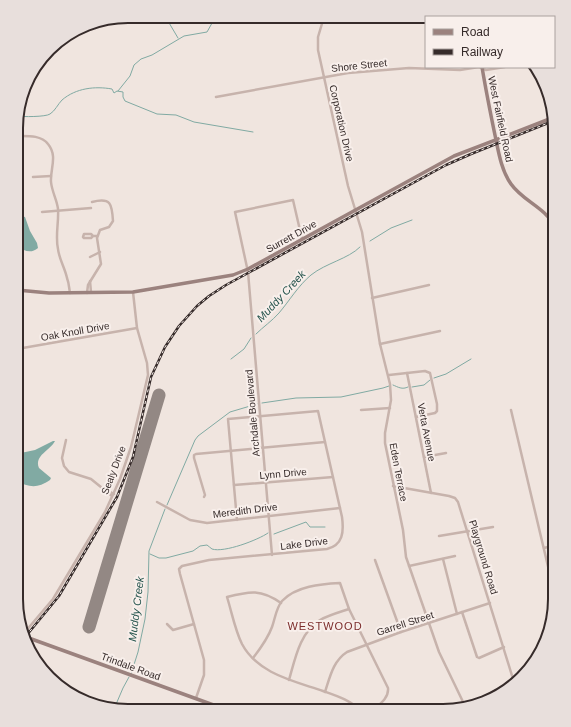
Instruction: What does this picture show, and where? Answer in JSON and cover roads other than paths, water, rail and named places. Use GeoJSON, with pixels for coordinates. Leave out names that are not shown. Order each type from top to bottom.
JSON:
{"type":"FeatureCollection","features":[{"type":"Feature","properties":{"kind":"street","name":"Corporation Drive"},"geometry":{"type":"LineString","coordinates":[[322,23],[317,41],[323,77],[355,210]]}},
{"type":"Feature","properties":{"kind":"street","name":"Shore Street"},"geometry":{"type":"LineString","coordinates":[[216,97],[323,77],[397,69],[426,68],[460,70],[482,68],[486,70],[499,68]]}},
{"type":"Feature","properties":{"kind":"street","name":"West Fairfield Road"},"geometry":{"type":"LineString","coordinates":[[482,68],[503,170],[511,184],[522,196],[535,204],[548,216]]}},
{"type":"Feature","properties":{"kind":"street","name":"Surrett Drive"},"geometry":{"type":"LineString","coordinates":[[23,291],[48,293],[133,292],[234,275],[248,269],[454,156],[547,120]]}},
{"type":"Feature","properties":{"kind":"street"},"geometry":{"type":"LineString","coordinates":[[23,136],[32,136],[43,139],[48,144],[54,157],[51,176],[58,210],[57,247],[70,293]]}},
{"type":"Feature","properties":{"kind":"street"},"geometry":{"type":"LineString","coordinates":[[33,177],[51,176]]}},
{"type":"Feature","properties":{"kind":"street"},"geometry":{"type":"LineString","coordinates":[[89,293],[90,281],[101,264],[97,236],[100,230],[111,226],[113,219],[108,202],[103,199],[92,202]]}},
{"type":"Feature","properties":{"kind":"street","name":"Archdale Boulevard"},"geometry":{"type":"LineString","coordinates":[[272,554],[248,269],[235,212],[293,200],[302,239]]}},
{"type":"Feature","properties":{"kind":"street"},"geometry":{"type":"LineString","coordinates":[[42,212],[91,208]]}},
{"type":"Feature","properties":{"kind":"street","name":"Eden Terrace"},"geometry":{"type":"LineString","coordinates":[[355,210],[363,239],[380,344],[391,392],[390,408],[384,437],[405,550],[409,566],[439,652],[463,702]]}},
{"type":"Feature","properties":{"kind":"street"},"geometry":{"type":"LineString","coordinates":[[90,256],[100,252]]}},
{"type":"Feature","properties":{"kind":"street"},"geometry":{"type":"LineString","coordinates":[[372,298],[429,285]]}},
{"type":"Feature","properties":{"kind":"street","name":"Sealy Drive"},"geometry":{"type":"LineString","coordinates":[[28,629],[57,594],[102,516],[113,495],[131,447],[148,375],[137,328],[133,292]]}},
{"type":"Feature","properties":{"kind":"street","name":"Oak Knoll Drive"},"geometry":{"type":"LineString","coordinates":[[23,348],[137,328]]}},
{"type":"Feature","properties":{"kind":"street"},"geometry":{"type":"LineString","coordinates":[[380,344],[440,331]]}},
{"type":"Feature","properties":{"kind":"street","name":"Verta Avenue"},"geometry":{"type":"LineString","coordinates":[[407,373],[431,493]]}},
{"type":"Feature","properties":{"kind":"street"},"geometry":{"type":"LineString","coordinates":[[388,375],[430,373],[432,377],[437,411],[435,413],[416,417]]}},
{"type":"Feature","properties":{"kind":"street"},"geometry":{"type":"LineString","coordinates":[[361,410],[390,408]]}},
{"type":"Feature","properties":{"kind":"street"},"geometry":{"type":"LineString","coordinates":[[511,410],[548,565]]}},
{"type":"Feature","properties":{"kind":"street","name":"Lake Drive"},"geometry":{"type":"LineString","coordinates":[[196,698],[204,675],[205,667],[179,569],[182,566],[209,560],[321,550],[335,546],[340,541],[343,532],[340,508],[318,411],[228,419],[231,451]]}},
{"type":"Feature","properties":{"kind":"street"},"geometry":{"type":"LineString","coordinates":[[66,440],[62,458],[64,466],[69,472],[91,479],[113,495]]}},
{"type":"Feature","properties":{"kind":"street"},"geometry":{"type":"LineString","coordinates":[[204,497],[205,495],[194,455],[196,454],[325,442]]}},
{"type":"Feature","properties":{"kind":"street"},"geometry":{"type":"LineString","coordinates":[[231,451],[237,520]]}},
{"type":"Feature","properties":{"kind":"street"},"geometry":{"type":"LineString","coordinates":[[424,457],[446,453]]}},
{"type":"Feature","properties":{"kind":"street","name":"Lynn Drive"},"geometry":{"type":"LineString","coordinates":[[234,485],[332,476]]}},
{"type":"Feature","properties":{"kind":"street","name":"Playground Road"},"geometry":{"type":"LineString","coordinates":[[393,486],[449,496],[457,500],[460,504],[513,677]]}},
{"type":"Feature","properties":{"kind":"street","name":"Meredith Drive"},"geometry":{"type":"LineString","coordinates":[[157,502],[190,520],[207,523],[340,508]]}},
{"type":"Feature","properties":{"kind":"street"},"geometry":{"type":"LineString","coordinates":[[439,536],[493,526]]}},
{"type":"Feature","properties":{"kind":"street"},"geometry":{"type":"LineString","coordinates":[[544,548],[548,547]]}},
{"type":"Feature","properties":{"kind":"street"},"geometry":{"type":"LineString","coordinates":[[409,566],[455,556]]}},
{"type":"Feature","properties":{"kind":"street"},"geometry":{"type":"LineString","coordinates":[[443,558],[457,614]]}},
{"type":"Feature","properties":{"kind":"street"},"geometry":{"type":"LineString","coordinates":[[375,560],[401,632]]}},
{"type":"Feature","properties":{"kind":"street"},"geometry":{"type":"LineString","coordinates":[[253,658],[272,628],[281,603],[289,596],[299,590],[331,583],[340,583],[349,609],[388,689],[386,698],[380,704]]}},
{"type":"Feature","properties":{"kind":"street"},"geometry":{"type":"LineString","coordinates":[[281,603],[265,593],[256,592],[227,597],[238,635],[246,650],[253,658],[268,670],[289,680],[325,692],[353,704]]}},
{"type":"Feature","properties":{"kind":"street","name":"Garrell Street"},"geometry":{"type":"LineString","coordinates":[[325,692],[334,668],[339,659],[347,652],[401,632],[490,603]]}},
{"type":"Feature","properties":{"kind":"street"},"geometry":{"type":"LineString","coordinates":[[289,680],[302,640],[310,628],[321,620],[349,609]]}},
{"type":"Feature","properties":{"kind":"street"},"geometry":{"type":"LineString","coordinates":[[462,612],[477,657],[479,658],[504,647]]}},
{"type":"Feature","properties":{"kind":"street"},"geometry":{"type":"LineString","coordinates":[[167,624],[173,630],[194,624]]}},
{"type":"Feature","properties":{"kind":"street","name":"Trindale Road"},"geometry":{"type":"LineString","coordinates":[[31,639],[212,704]]}},
{"type":"Feature","properties":{"kind":"water"},"geometry":{"type":"Polygon","coordinates":[[[23,216],[25,217],[38,248],[33,251],[23,249],[23,216]]]}},
{"type":"Feature","properties":{"kind":"water"},"geometry":{"type":"Polygon","coordinates":[[[55,441],[41,456],[38,464],[39,468],[51,478],[41,485],[25,485],[23,484],[23,453],[35,450],[55,441]]]}},
{"type":"Feature","properties":{"kind":"waterway"},"geometry":{"type":"LineString","coordinates":[[169,23],[178,38]]}},
{"type":"Feature","properties":{"kind":"waterway"},"geometry":{"type":"LineString","coordinates":[[118,91],[130,76],[134,65],[141,59],[152,55],[184,36],[207,32],[212,23]]}},
{"type":"Feature","properties":{"kind":"waterway"},"geometry":{"type":"LineString","coordinates":[[24,117],[48,115],[62,100],[79,90],[106,88],[112,89],[114,93],[117,91],[123,92],[125,101],[157,114],[176,115],[194,122],[253,132]]}},
{"type":"Feature","properties":{"kind":"waterway","name":"Muddy Creek"},"geometry":{"type":"LineString","coordinates":[[370,241],[391,228],[412,220]]}},
{"type":"Feature","properties":{"kind":"waterway","name":"Muddy Creek"},"geometry":{"type":"LineString","coordinates":[[256,334],[276,316],[306,279],[323,267],[349,255],[360,247]]}},
{"type":"Feature","properties":{"kind":"waterway","name":"Muddy Creek"},"geometry":{"type":"LineString","coordinates":[[231,359],[244,349],[251,338]]}},
{"type":"Feature","properties":{"kind":"waterway"},"geometry":{"type":"LineString","coordinates":[[434,378],[446,374],[471,359]]}},
{"type":"Feature","properties":{"kind":"waterway"},"geometry":{"type":"LineString","coordinates":[[412,387],[424,385],[430,380]]}},
{"type":"Feature","properties":{"kind":"waterway"},"geometry":{"type":"LineString","coordinates":[[393,385],[402,388],[408,387]]}},
{"type":"Feature","properties":{"kind":"waterway"},"geometry":{"type":"LineString","coordinates":[[262,403],[296,398],[341,397],[389,386]]}},
{"type":"Feature","properties":{"kind":"waterway","name":"Muddy Creek"},"geometry":{"type":"LineString","coordinates":[[167,505],[198,436],[230,412],[257,404]]}},
{"type":"Feature","properties":{"kind":"waterway","name":"Muddy Creek"},"geometry":{"type":"LineString","coordinates":[[131,674],[138,652],[145,619],[148,592],[149,551],[165,509]]}},
{"type":"Feature","properties":{"kind":"waterway"},"geometry":{"type":"LineString","coordinates":[[274,534],[306,522],[310,527],[325,527]]}},
{"type":"Feature","properties":{"kind":"waterway"},"geometry":{"type":"LineString","coordinates":[[150,554],[159,558],[166,558],[193,551],[200,546],[207,545],[212,549],[217,550],[232,548],[257,539],[268,533]]}},
{"type":"Feature","properties":{"kind":"waterway","name":"Muddy Creek"},"geometry":{"type":"LineString","coordinates":[[116,703],[129,677]]}},
{"type":"Feature","properties":{"kind":"railway"},"geometry":{"type":"LineString","coordinates":[[29,632],[59,596],[117,497],[133,457],[151,377],[165,347],[179,326],[197,306],[226,285],[446,165],[548,123]]}},
{"type":"Feature","properties":{"kind":"district","name":"WESTWOOD"},"geometry":{"type":"Point","coordinates":[325,626]}}]}
